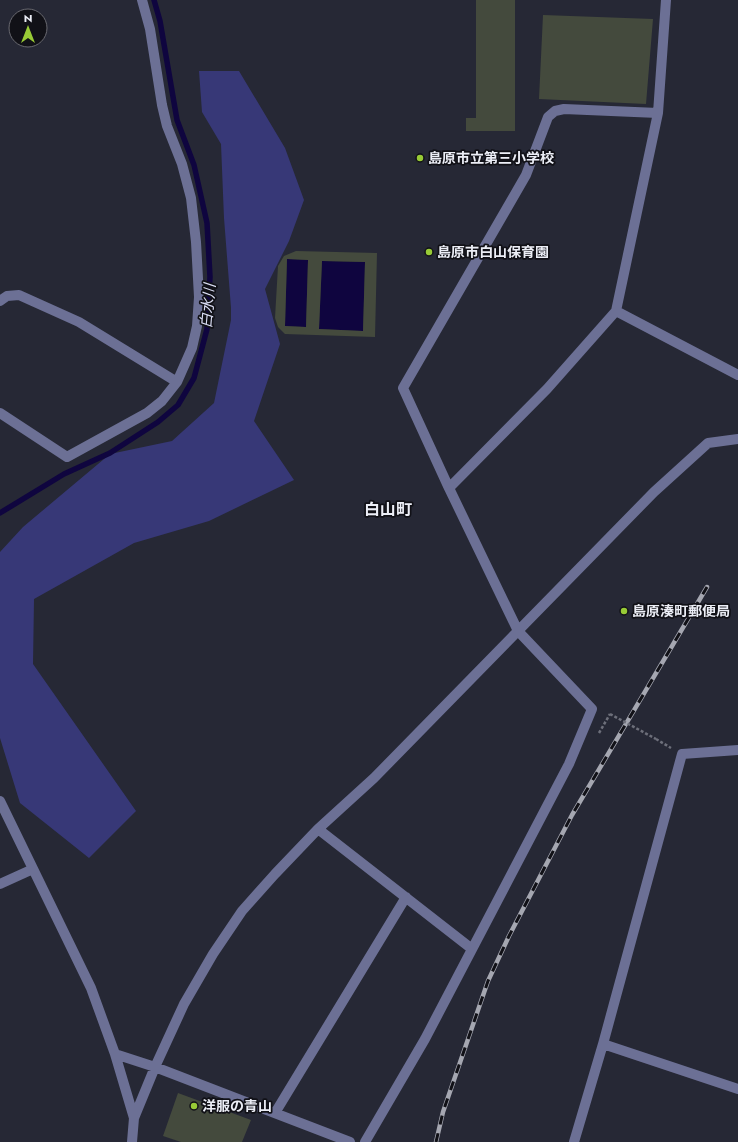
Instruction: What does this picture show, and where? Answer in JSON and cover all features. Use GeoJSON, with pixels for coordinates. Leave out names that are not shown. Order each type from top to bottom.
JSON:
{"type":"FeatureCollection","features":[{"type":"Feature","properties":{"kind":"street"},"geometry":{"type":"LineString","coordinates":[[0,413],[67,457],[147,413],[162,401],[178,382],[192,348],[197,326],[198,297],[196,242],[191,198],[182,164],[167,126],[162,105],[150,29],[142,0]]}},
{"type":"Feature","properties":{"kind":"street"},"geometry":{"type":"LineString","coordinates":[[449,488],[547,389],[616,311],[658,113],[666,0]]}},
{"type":"Feature","properties":{"kind":"street"},"geometry":{"type":"LineString","coordinates":[[364,1142],[425,1039],[569,764],[592,709],[518,630],[449,488],[403,388],[526,175],[548,117],[555,111],[564,109],[658,113]]}},
{"type":"Feature","properties":{"kind":"street"},"geometry":{"type":"LineString","coordinates":[[0,301],[7,296],[19,295],[79,322],[178,382]]}},
{"type":"Feature","properties":{"kind":"street"},"geometry":{"type":"LineString","coordinates":[[616,311],[738,375]]}},
{"type":"Feature","properties":{"kind":"street"},"geometry":{"type":"LineString","coordinates":[[132,1142],[134,1118],[155,1067],[184,1004],[213,954],[242,911],[318,829],[374,778],[654,492],[708,443],[738,439]]}},
{"type":"Feature","properties":{"kind":"street"},"geometry":{"type":"LineString","coordinates":[[574,1142],[603,1044],[682,754],[738,750]]}},
{"type":"Feature","properties":{"kind":"street"},"geometry":{"type":"LineString","coordinates":[[0,801],[91,988],[115,1054],[134,1118]]}},
{"type":"Feature","properties":{"kind":"street"},"geometry":{"type":"LineString","coordinates":[[318,829],[472,949]]}},
{"type":"Feature","properties":{"kind":"street"},"geometry":{"type":"LineString","coordinates":[[0,884],[33,869]]}},
{"type":"Feature","properties":{"kind":"street"},"geometry":{"type":"LineString","coordinates":[[275,1113],[406,897]]}},
{"type":"Feature","properties":{"kind":"street"},"geometry":{"type":"LineString","coordinates":[[603,1044],[738,1089]]}},
{"type":"Feature","properties":{"kind":"street"},"geometry":{"type":"LineString","coordinates":[[115,1054],[155,1067],[350,1142]]}},
{"type":"Feature","properties":{"kind":"path"},"geometry":{"type":"LineString","coordinates":[[597,737],[610,714],[656,740]]}},
{"type":"Feature","properties":{"kind":"shaded area"},"geometry":{"type":"Polygon","coordinates":[[[199,71],[239,71],[285,148],[304,200],[289,241],[265,289],[280,344],[254,421],[294,480],[209,521],[134,543],[34,599],[33,664],[136,811],[89,858],[20,803],[0,738],[0,552],[23,527],[110,454],[172,441],[214,403],[231,320],[231,308],[224,218],[221,144],[202,112],[199,71]]]}},
{"type":"Feature","properties":{"kind":"shaded area"},"geometry":{"type":"Polygon","coordinates":[[[287,259],[308,260],[306,327],[285,326],[287,259]]]}},
{"type":"Feature","properties":{"kind":"shaded area"},"geometry":{"type":"Polygon","coordinates":[[[322,261],[365,262],[363,331],[319,329],[322,261]]]}},
{"type":"Feature","properties":{"kind":"building"},"geometry":{"type":"Polygon","coordinates":[[[476,0],[515,0],[515,131],[466,131],[466,118],[476,118],[476,0]]]}},
{"type":"Feature","properties":{"kind":"building"},"geometry":{"type":"Polygon","coordinates":[[[543,15],[653,19],[646,104],[539,99],[543,15]]]}},
{"type":"Feature","properties":{"kind":"building"},"geometry":{"type":"Polygon","coordinates":[[[296,251],[377,253],[375,337],[285,334],[278,327],[275,318],[278,266],[284,256],[296,251]],[[287,259],[285,326],[306,327],[308,260],[287,259]],[[322,261],[319,329],[363,331],[365,262],[322,261]]]}},
{"type":"Feature","properties":{"kind":"building","name":"洋服の青山"},"geometry":{"type":"Polygon","coordinates":[[[178,1093],[251,1120],[242,1142],[181,1142],[163,1136],[178,1093]]]}},
{"type":"Feature","properties":{"kind":"waterway","name":"白水川"},"geometry":{"type":"LineString","coordinates":[[0,513],[64,474],[110,453],[158,422],[178,405],[194,378],[207,329],[210,277],[207,223],[194,165],[177,120],[160,21],[154,0]]}},
{"type":"Feature","properties":{"kind":"railway"},"geometry":{"type":"LineString","coordinates":[[436,1142],[443,1112],[488,981],[509,936],[572,815],[707,587]]}},
{"type":"Feature","properties":{"kind":"place","name":"島原市立第三小学校"},"geometry":{"type":"Point","coordinates":[420,158]}},
{"type":"Feature","properties":{"kind":"place","name":"島原市白山保育園"},"geometry":{"type":"Point","coordinates":[429,252]}},
{"type":"Feature","properties":{"kind":"place","name":"島原湊町郵便局"},"geometry":{"type":"Point","coordinates":[624,611]}},
{"type":"Feature","properties":{"kind":"place","name":"洋服の青山"},"geometry":{"type":"Point","coordinates":[194,1106]}},
{"type":"Feature","properties":{"kind":"district","name":"白山町"},"geometry":{"type":"Point","coordinates":[388,509]}}]}
